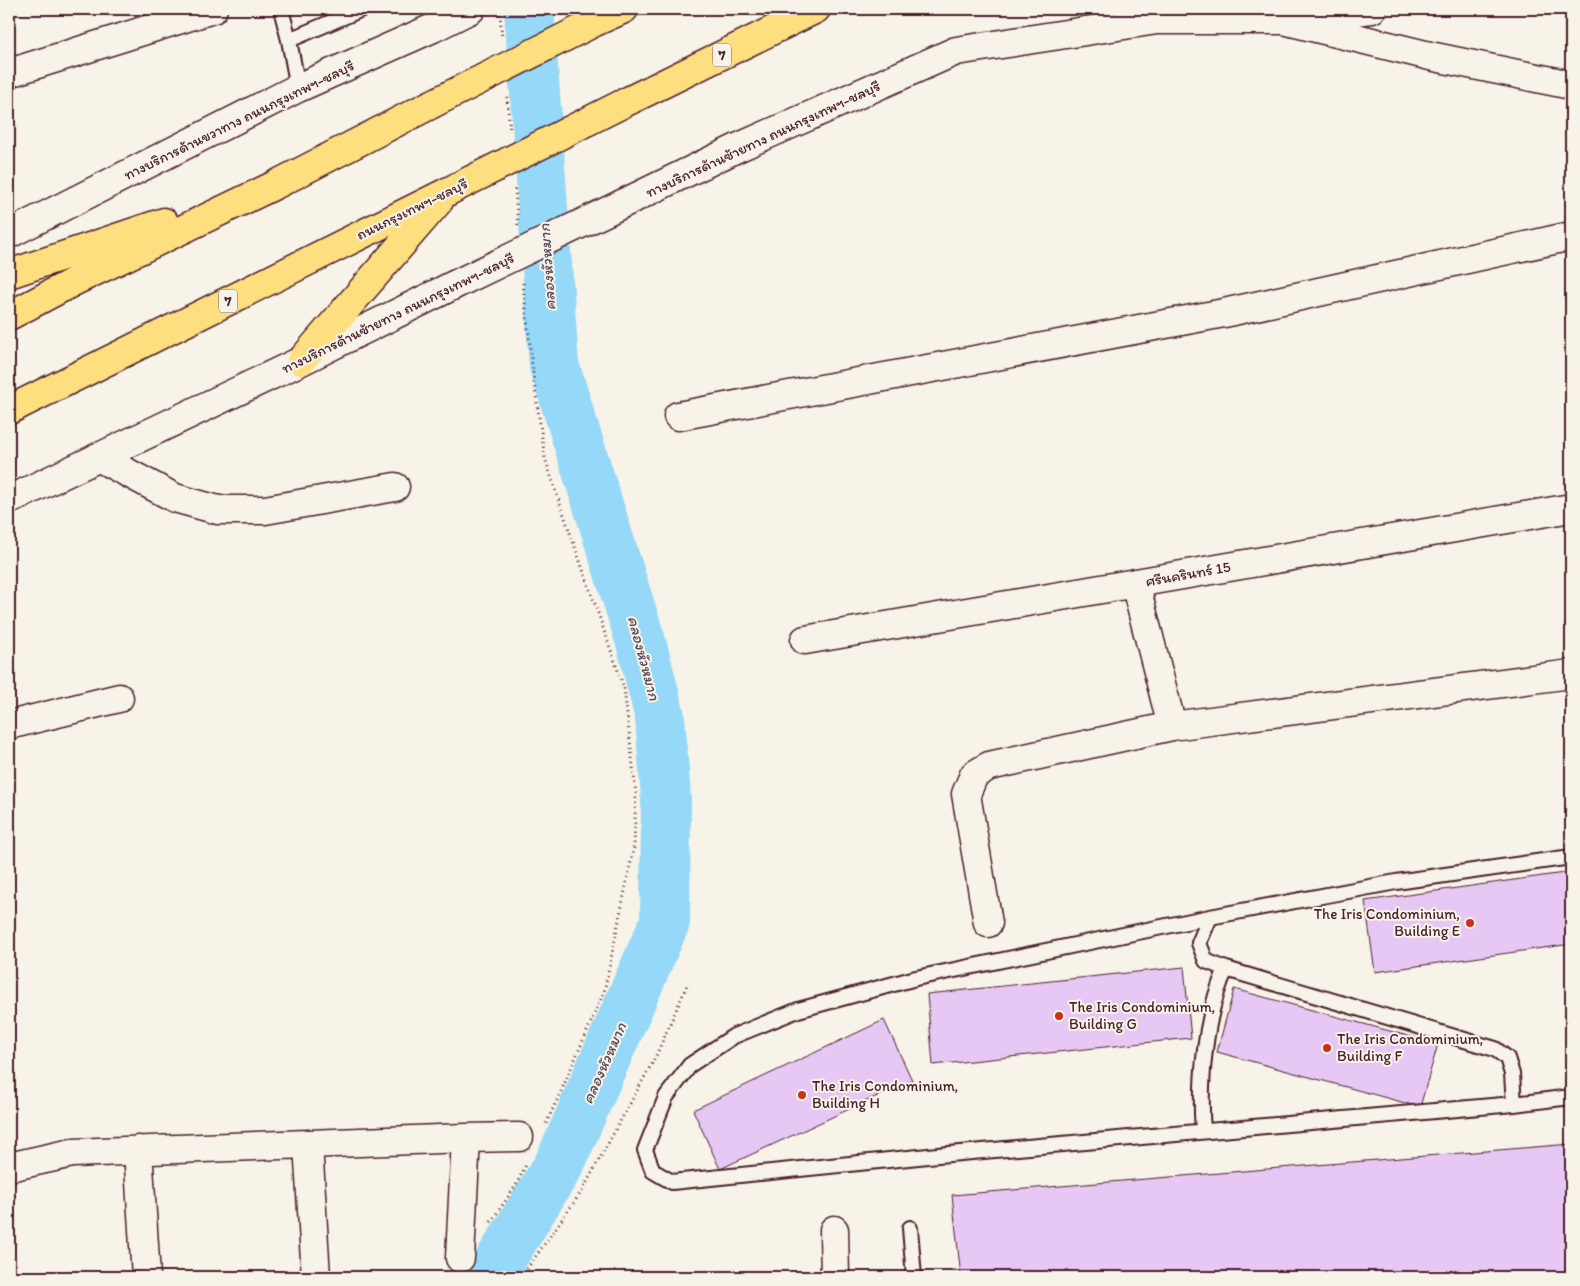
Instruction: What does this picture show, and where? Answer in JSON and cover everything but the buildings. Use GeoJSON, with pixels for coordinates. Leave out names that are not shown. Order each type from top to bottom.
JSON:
{"type":"FeatureCollection","features":[{"type":"Feature","properties":{"kind":"highway"},"geometry":{"type":"LineString","coordinates":[[9,316],[73,282],[277,184],[430,105],[624,9]]}},
{"type":"Feature","properties":{"kind":"highway","name":"ถนนกรุงเทพฯ-ชลบุรี"},"geometry":{"type":"LineString","coordinates":[[9,410],[816,9]]}},
{"type":"Feature","properties":{"kind":"highway"},"geometry":{"type":"LineString","coordinates":[[9,274],[277,184]]}},
{"type":"Feature","properties":{"kind":"highway"},"geometry":{"type":"LineString","coordinates":[[301,361],[447,192]]}},
{"type":"Feature","properties":{"kind":"street"},"geometry":{"type":"LineString","coordinates":[[9,73],[213,9]]}},
{"type":"Feature","properties":{"kind":"street","name":"ทางบริการด้านขวาทาง ถนนกรุงเทพฯ-ชลบุรี"},"geometry":{"type":"LineString","coordinates":[[9,234],[298,88],[471,9]]}},
{"type":"Feature","properties":{"kind":"street"},"geometry":{"type":"LineString","coordinates":[[1283,20],[1372,9]]}},
{"type":"Feature","properties":{"kind":"street","name":"ทางบริการด้านซ้ายทาง ถนนกรุงเทพฯ-ชลบุรี"},"geometry":{"type":"LineString","coordinates":[[9,500],[301,361],[738,148],[956,51],[1157,20],[1283,20],[1430,56],[1571,85]]}},
{"type":"Feature","properties":{"kind":"street"},"geometry":{"type":"LineString","coordinates":[[678,416],[1224,313],[1571,236]]}},
{"type":"Feature","properties":{"kind":"street"},"geometry":{"type":"LineString","coordinates":[[98,457],[175,498],[218,510],[265,510],[395,486]]}},
{"type":"Feature","properties":{"kind":"street","name":"ศรีนครินทร์ 15"},"geometry":{"type":"LineString","coordinates":[[805,640],[1571,508]]}},
{"type":"Feature","properties":{"kind":"street"},"geometry":{"type":"LineString","coordinates":[[1135,583],[1172,726]]}},
{"type":"Feature","properties":{"kind":"street"},"geometry":{"type":"LineString","coordinates":[[988,923],[966,794],[974,775],[989,766],[1172,726],[1571,674]]}},
{"type":"Feature","properties":{"kind":"street"},"geometry":{"type":"LineString","coordinates":[[9,725],[118,698]]}},
{"type":"Feature","properties":{"kind":"street"},"geometry":{"type":"LineString","coordinates":[[460,1258],[466,1138]]}},
{"type":"Feature","properties":{"kind":"street"},"geometry":{"type":"LineString","coordinates":[[9,1167],[72,1153],[466,1138],[530,1143]]}},
{"type":"Feature","properties":{"kind":"street"},"geometry":{"type":"LineString","coordinates":[[308,1144],[316,1277]]}},
{"type":"Feature","properties":{"kind":"street"},"geometry":{"type":"LineString","coordinates":[[138,1150],[146,1277]]}},
{"type":"Feature","properties":{"kind":"street"},"geometry":{"type":"LineString","coordinates":[[834,1230],[835,1277]]}},
{"type":"Feature","properties":{"kind":"lane"},"geometry":{"type":"LineString","coordinates":[[281,9],[298,88]]}},
{"type":"Feature","properties":{"kind":"lane"},"geometry":{"type":"LineString","coordinates":[[289,40],[362,9]]}},
{"type":"Feature","properties":{"kind":"lane"},"geometry":{"type":"LineString","coordinates":[[1571,857],[1396,882],[1210,917],[916,978],[798,1010],[734,1036],[690,1065],[666,1097],[645,1150],[653,1171],[672,1182],[938,1155],[1514,1104],[1571,1097]]}},
{"type":"Feature","properties":{"kind":"lane"},"geometry":{"type":"LineString","coordinates":[[1210,917],[1199,943],[1206,961],[1226,969],[1495,1049],[1507,1058],[1512,1074],[1514,1104]]}},
{"type":"Feature","properties":{"kind":"lane"},"geometry":{"type":"LineString","coordinates":[[1203,1131],[1203,1084],[1211,1010],[1217,988],[1226,969]]}},
{"type":"Feature","properties":{"kind":"lane"},"geometry":{"type":"LineString","coordinates":[[910,1228],[914,1277]]}},
{"type":"Feature","properties":{"kind":"path"},"geometry":{"type":"LineString","coordinates":[[499,9],[502,39]]}},
{"type":"Feature","properties":{"kind":"path"},"geometry":{"type":"LineString","coordinates":[[506,88],[510,138]]}},
{"type":"Feature","properties":{"kind":"path"},"geometry":{"type":"LineString","coordinates":[[515,188],[518,228]]}},
{"type":"Feature","properties":{"kind":"path"},"geometry":{"type":"LineString","coordinates":[[488,1226],[516,1187],[530,1143],[563,1087],[604,992],[634,847],[636,793],[624,688],[556,495],[546,458],[534,382],[522,277]]}},
{"type":"Feature","properties":{"kind":"path"},"geometry":{"type":"LineString","coordinates":[[521,1277],[582,1191],[655,1058],[688,983]]}},
{"type":"Feature","properties":{"kind":"waterway","name":"คลองหัวหมาก"},"geometry":{"type":"LineString","coordinates":[[490,1277],[560,1163],[665,922],[666,798],[660,717],[641,642],[554,365],[529,9]]}},
{"type":"Feature","properties":{"kind":"place","name":"The Iris Condominium, Building E"},"geometry":{"type":"Point","coordinates":[1470,923]}},
{"type":"Feature","properties":{"kind":"place","name":"The Iris Condominium, Building G"},"geometry":{"type":"Point","coordinates":[1059,1016]}},
{"type":"Feature","properties":{"kind":"place","name":"The Iris Condominium, Building F"},"geometry":{"type":"Point","coordinates":[1327,1048]}},
{"type":"Feature","properties":{"kind":"place","name":"The Iris Condominium, Building H"},"geometry":{"type":"Point","coordinates":[802,1095]}}]}
